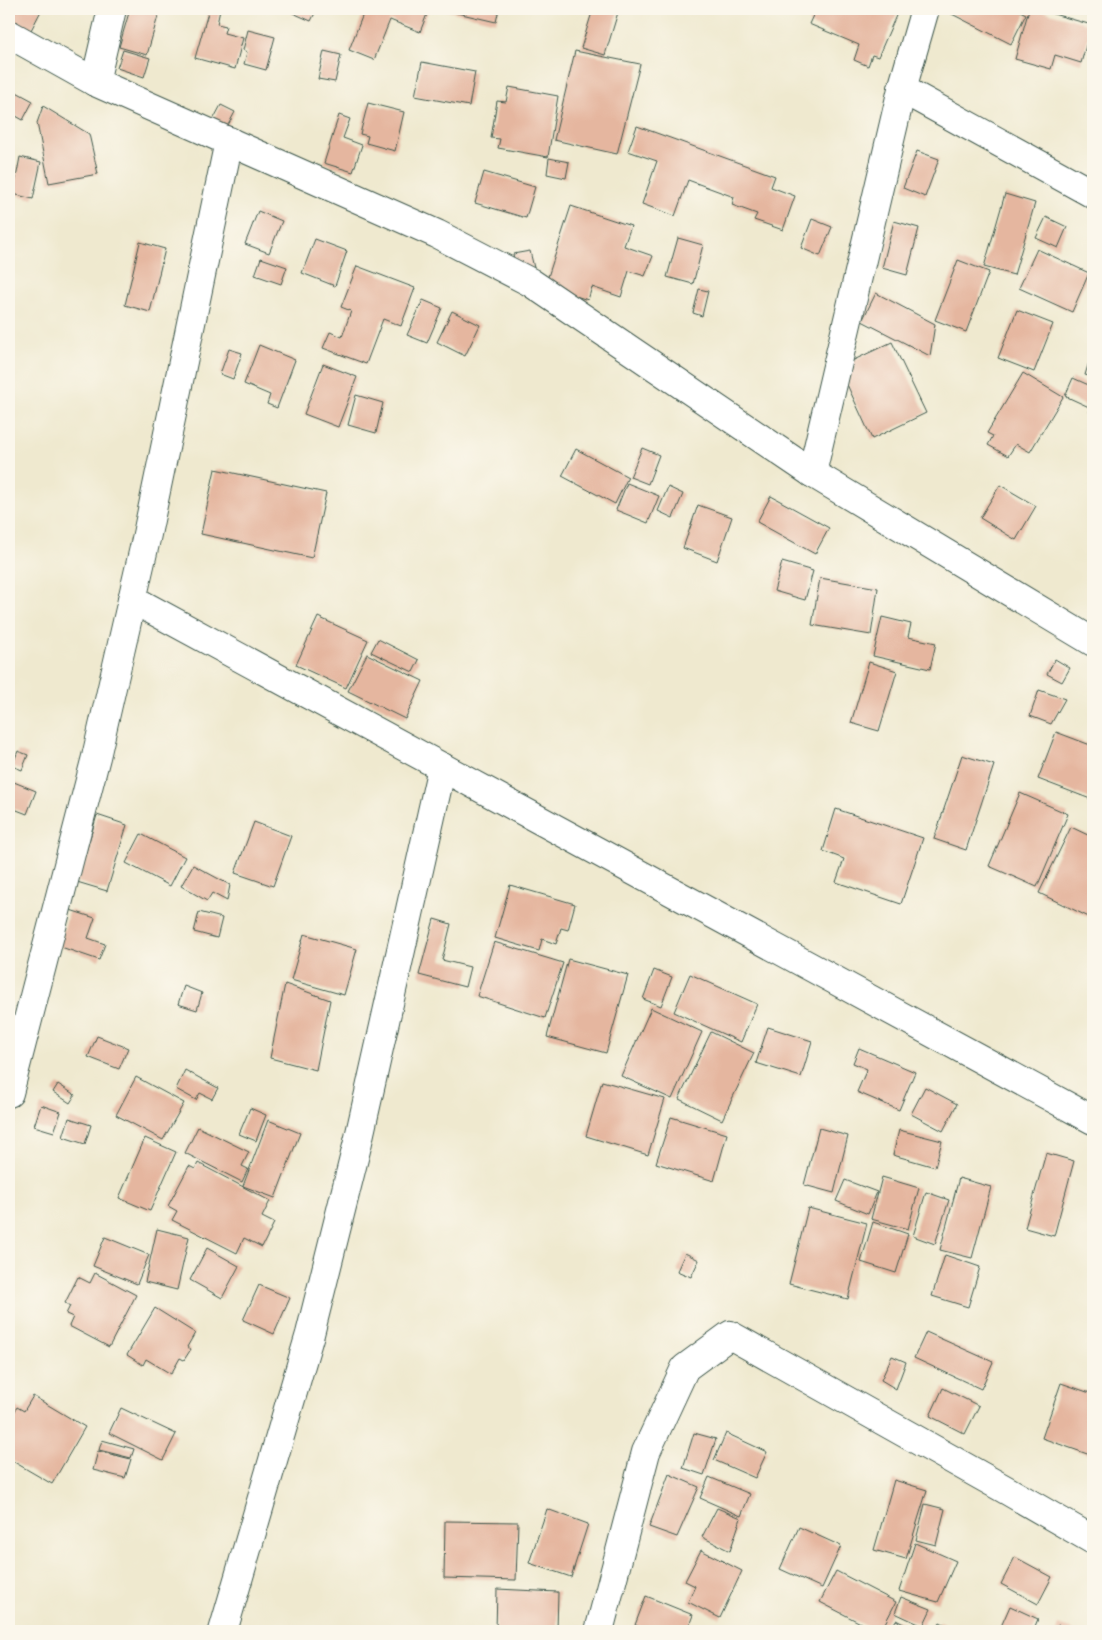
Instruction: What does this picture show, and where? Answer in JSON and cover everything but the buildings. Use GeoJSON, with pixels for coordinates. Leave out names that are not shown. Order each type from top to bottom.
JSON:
{"type":"FeatureCollection","features":[{"type":"Feature","properties":{"kind":"street"},"geometry":{"type":"LineString","coordinates":[[95,82],[112,9]]}},
{"type":"Feature","properties":{"kind":"street"},"geometry":{"type":"LineString","coordinates":[[812,473],[902,88],[925,9]]}},
{"type":"Feature","properties":{"kind":"street"},"geometry":{"type":"LineString","coordinates":[[9,34],[95,82],[437,234],[530,282],[812,473],[1093,642]]}},
{"type":"Feature","properties":{"kind":"street"},"geometry":{"type":"LineString","coordinates":[[902,88],[1093,194]]}},
{"type":"Feature","properties":{"kind":"street"},"geometry":{"type":"LineString","coordinates":[[9,1093],[96,757],[132,599],[229,142]]}},
{"type":"Feature","properties":{"kind":"street"},"geometry":{"type":"LineString","coordinates":[[132,599],[1093,1120]]}},
{"type":"Feature","properties":{"kind":"street"},"geometry":{"type":"LineString","coordinates":[[223,1631],[310,1334],[360,1132],[442,767]]}},
{"type":"Feature","properties":{"kind":"street"},"geometry":{"type":"LineString","coordinates":[[599,1631],[646,1452],[686,1368],[730,1335],[1093,1540]]}}]}
